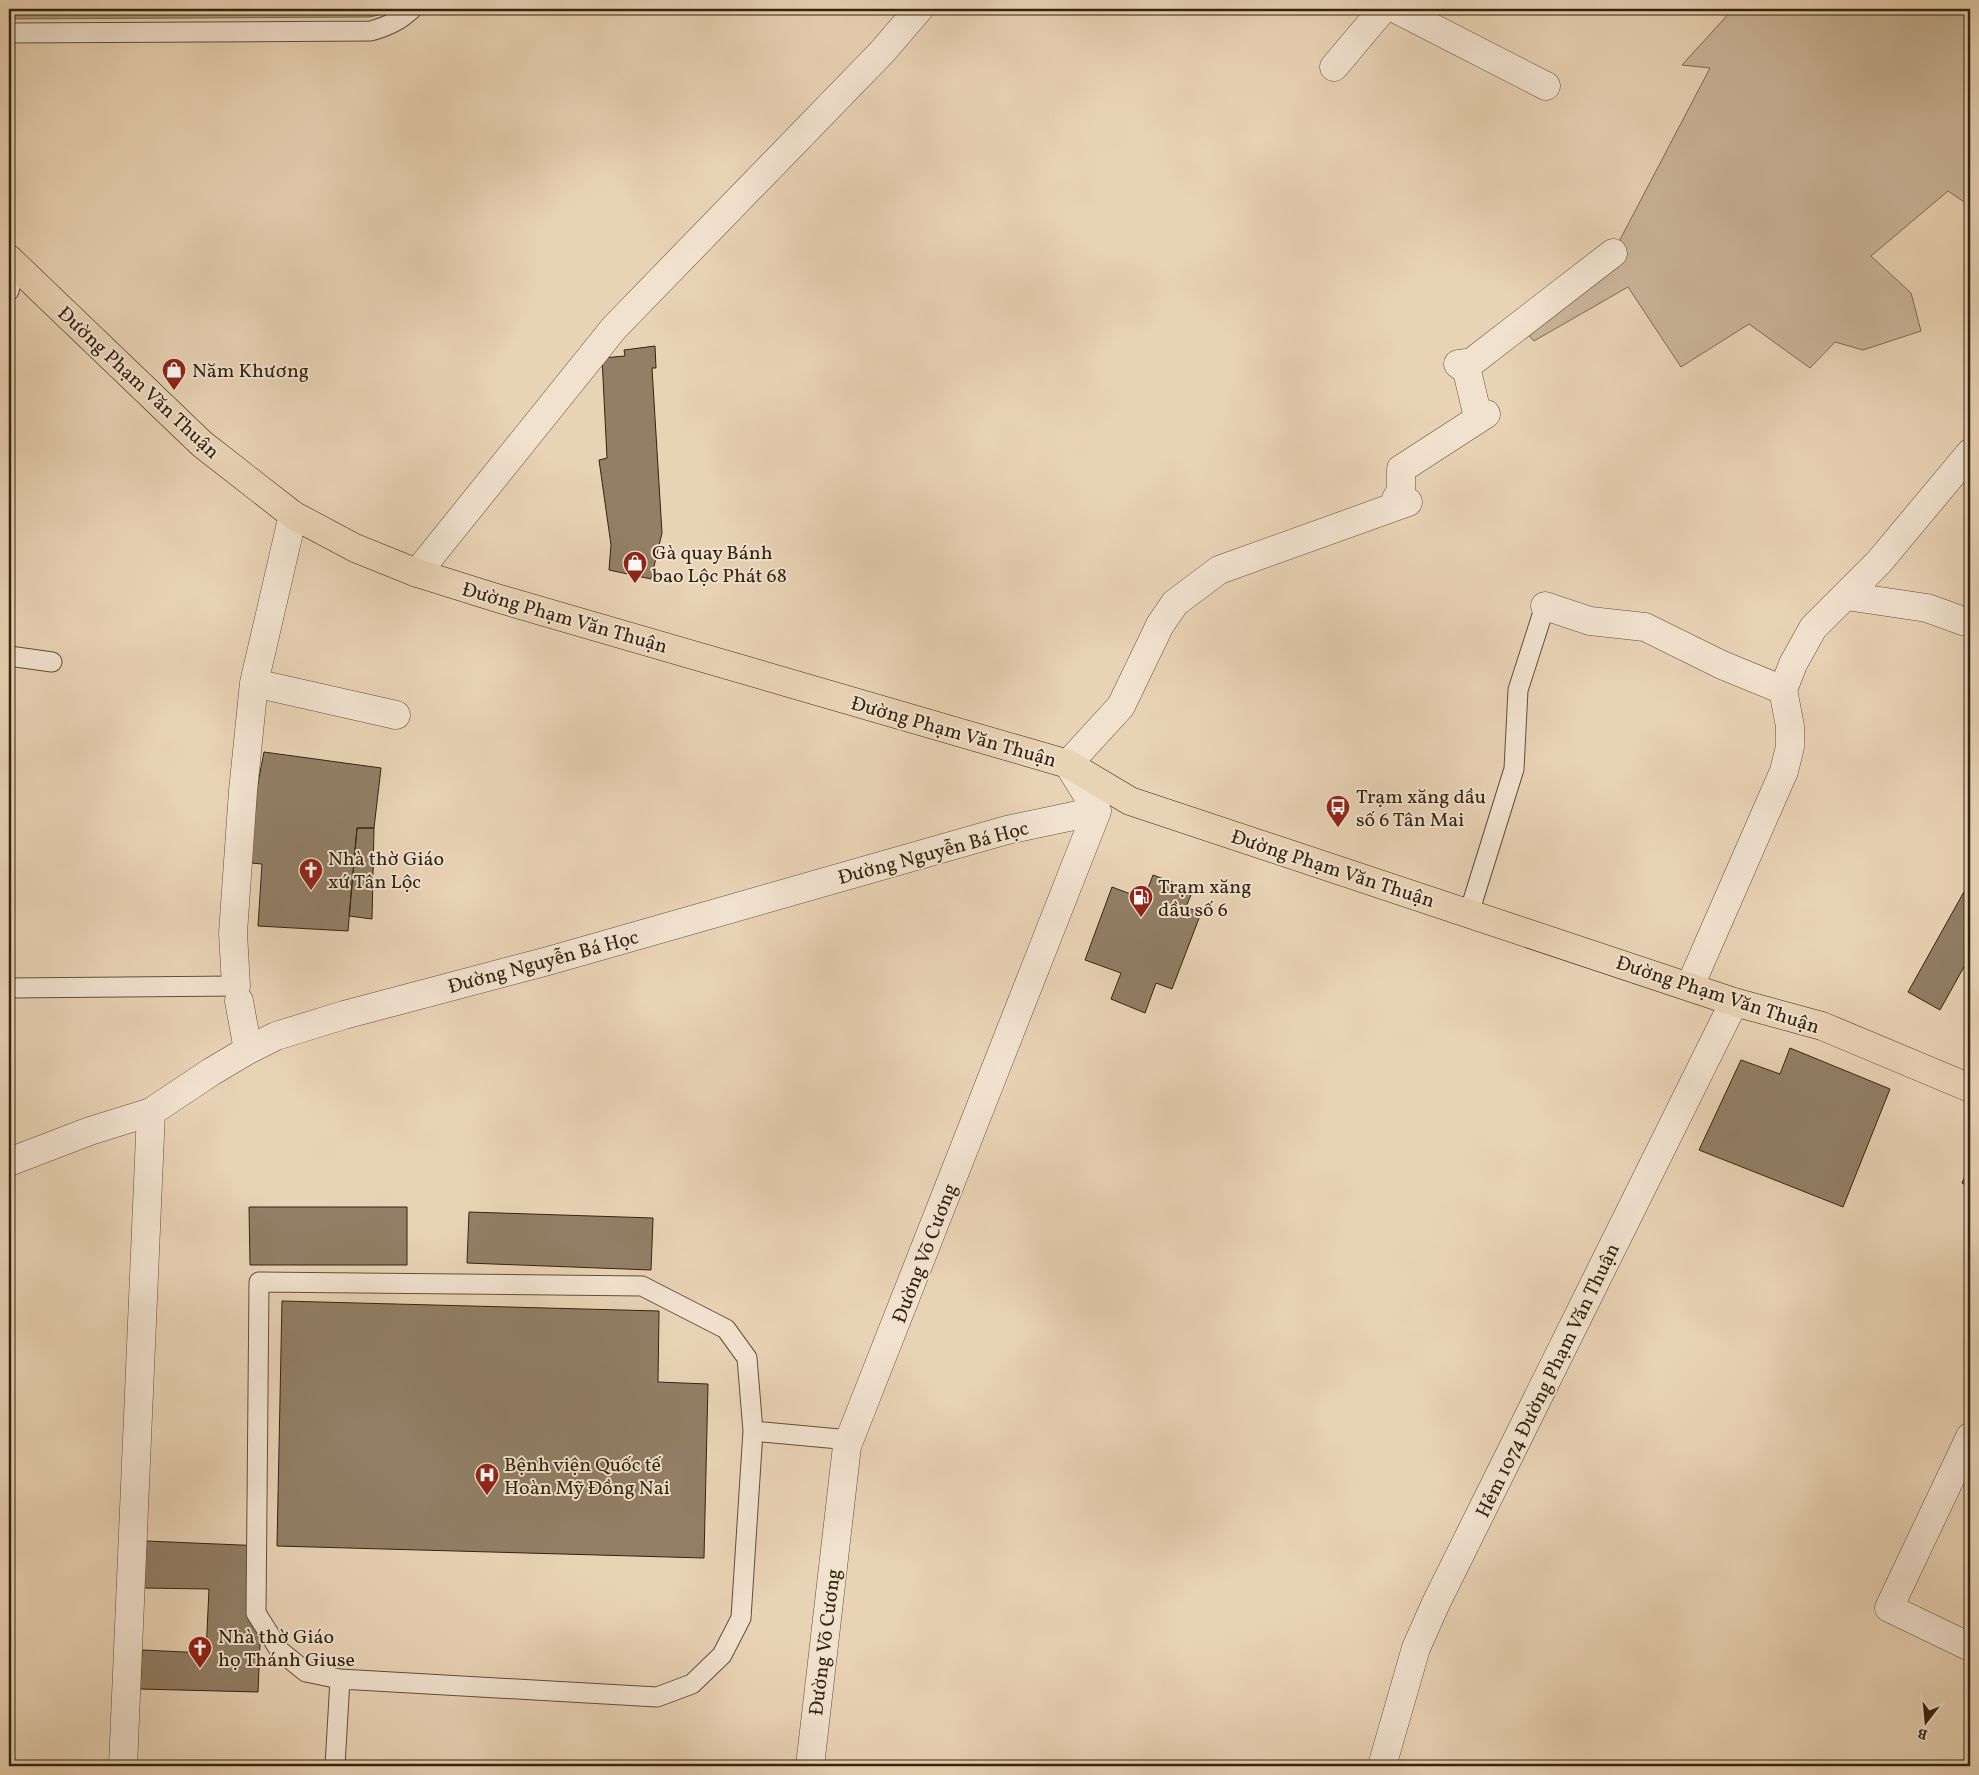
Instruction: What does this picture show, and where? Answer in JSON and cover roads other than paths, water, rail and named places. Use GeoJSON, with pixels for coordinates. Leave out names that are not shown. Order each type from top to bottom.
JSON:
{"type":"FeatureCollection","features":[{"type":"Feature","properties":{"kind":"main road","name":"Đường Phạm Văn Thuận"},"geometry":{"type":"LineString","coordinates":[[11,272],[202,444],[293,515],[355,548],[417,573],[500,599],[1068,764],[1130,801],[1734,1002],[1822,1026],[1970,1088]]}},
{"type":"Feature","properties":{"kind":"street"},"geometry":{"type":"LineString","coordinates":[[417,573],[614,328],[882,52],[919,9]]}},
{"type":"Feature","properties":{"kind":"street"},"geometry":{"type":"LineString","coordinates":[[1334,67],[1383,9]]}},
{"type":"Feature","properties":{"kind":"street"},"geometry":{"type":"LineString","coordinates":[[1396,9],[1546,86]]}},
{"type":"Feature","properties":{"kind":"street"},"geometry":{"type":"LineString","coordinates":[[1097,811],[1068,764],[1121,706],[1160,625],[1175,602],[1219,570],[1408,502],[1396,499],[1401,491],[1402,470],[1486,414],[1477,413],[1467,371],[1458,364],[1472,362],[1613,253]]}},
{"type":"Feature","properties":{"kind":"street"},"geometry":{"type":"LineString","coordinates":[[1690,986],[1784,771],[1790,746],[1790,726],[1783,690],[1793,664],[1813,628],[1879,562],[1970,453]]}},
{"type":"Feature","properties":{"kind":"street"},"geometry":{"type":"LineString","coordinates":[[248,1050],[237,994],[233,933],[243,791],[254,683],[293,515]]}},
{"type":"Feature","properties":{"kind":"street"},"geometry":{"type":"LineString","coordinates":[[1846,596],[1927,608],[1963,621],[1970,621]]}},
{"type":"Feature","properties":{"kind":"street"},"geometry":{"type":"LineString","coordinates":[[1545,606],[1590,621],[1645,627],[1722,665],[1783,690]]}},
{"type":"Feature","properties":{"kind":"street"},"geometry":{"type":"LineString","coordinates":[[254,683],[396,714]]}},
{"type":"Feature","properties":{"kind":"street","name":"Đường Nguyễn Bá Học"},"geometry":{"type":"LineString","coordinates":[[9,1162],[90,1131],[151,1112],[211,1072],[276,1036],[344,1015],[548,961],[1007,830],[1097,811]]}},
{"type":"Feature","properties":{"kind":"street","name":"Đường Võ Cương"},"geometry":{"type":"LineString","coordinates":[[810,1766],[847,1446],[1097,811]]}},
{"type":"Feature","properties":{"kind":"street","name":"Hẻm 1074 Đường Phạm Văn Thuận"},"geometry":{"type":"LineString","coordinates":[[1382,1766],[1416,1648],[1436,1603],[1734,1002]]}},
{"type":"Feature","properties":{"kind":"street"},"geometry":{"type":"LineString","coordinates":[[124,1766],[151,1112]]}},
{"type":"Feature","properties":{"kind":"street"},"geometry":{"type":"LineString","coordinates":[[1970,1437],[1889,1608],[1970,1647]]}},
{"type":"Feature","properties":{"kind":"lane"},"geometry":{"type":"LineString","coordinates":[[9,33],[371,31],[391,25],[403,18],[412,9]]}},
{"type":"Feature","properties":{"kind":"lane"},"geometry":{"type":"LineString","coordinates":[[1469,913],[1514,769],[1518,690],[1545,606]]}},
{"type":"Feature","properties":{"kind":"lane"},"geometry":{"type":"LineString","coordinates":[[9,656],[52,662]]}},
{"type":"Feature","properties":{"kind":"lane"},"geometry":{"type":"LineString","coordinates":[[9,988],[237,994]]}},
{"type":"Feature","properties":{"kind":"lane"},"geometry":{"type":"LineString","coordinates":[[259,1282],[642,1286],[726,1329],[747,1358],[753,1431],[741,1618],[722,1655],[692,1684],[657,1697],[340,1679],[306,1672],[280,1651],[256,1613],[259,1282]]}},
{"type":"Feature","properties":{"kind":"lane"},"geometry":{"type":"LineString","coordinates":[[753,1431],[850,1440]]}},
{"type":"Feature","properties":{"kind":"lane"},"geometry":{"type":"LineString","coordinates":[[335,1766],[340,1679]]}},
{"type":"Feature","properties":{"kind":"place","name":"Năm Khương"},"geometry":{"type":"Point","coordinates":[174,391]}},
{"type":"Feature","properties":{"kind":"place","name":"Gà quay Bánh bao Lộc Phát 68"},"geometry":{"type":"Point","coordinates":[635,584]}},
{"type":"Feature","properties":{"kind":"place","name":"Trạm xăng dầu số 6 Tân Mai"},"geometry":{"type":"Point","coordinates":[1338,828]}},
{"type":"Feature","properties":{"kind":"place","name":"Nhà thờ Giáo xứ Tân Lộc"},"geometry":{"type":"Point","coordinates":[311,891]}},
{"type":"Feature","properties":{"kind":"place","name":"Trạm xăng dầu số 6"},"geometry":{"type":"Point","coordinates":[1141,918]}},
{"type":"Feature","properties":{"kind":"place","name":"Bệnh viện Quốc tế Hoàn Mỹ Đồng Nai"},"geometry":{"type":"Point","coordinates":[487,1496]}},
{"type":"Feature","properties":{"kind":"place","name":"Nhà thờ Giáo họ Thánh Giuse"},"geometry":{"type":"Point","coordinates":[200,1669]}}]}
